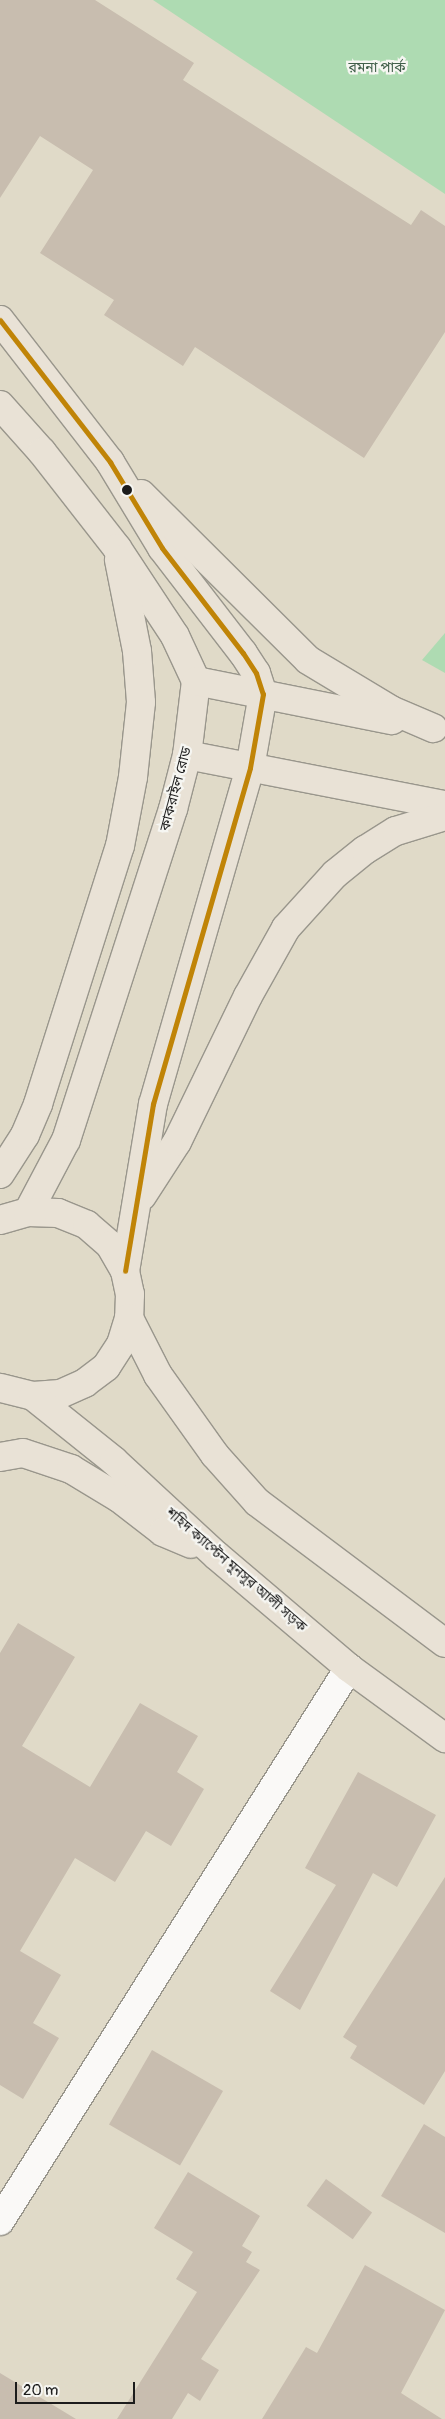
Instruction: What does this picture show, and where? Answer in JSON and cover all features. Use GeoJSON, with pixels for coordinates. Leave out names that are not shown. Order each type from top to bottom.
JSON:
{"type":"FeatureCollection","features":[{"type":"Feature","properties":{"kind":"main road"},"geometry":{"type":"LineString","coordinates":[[0,320],[110,462],[162,548],[243,653],[256,673],[263,694],[250,768],[153,1104],[125,1271]]}},
{"type":"Feature","properties":{"kind":"main road"},"geometry":{"type":"LineString","coordinates":[[0,406],[42,452],[117,548],[175,636],[196,681],[439,729]]}},
{"type":"Feature","properties":{"kind":"main road"},"geometry":{"type":"LineString","coordinates":[[110,462],[308,660],[391,710],[439,729]]}},
{"type":"Feature","properties":{"kind":"main road"},"geometry":{"type":"LineString","coordinates":[[0,1174],[25,1135],[38,1104],[120,846],[133,778],[141,702],[136,650],[117,548]]}},
{"type":"Feature","properties":{"kind":"main road","name":"কাকরাইল রোড"},"geometry":{"type":"LineString","coordinates":[[28,1212],[66,1140],[173,809],[187,755],[196,681]]}},
{"type":"Feature","properties":{"kind":"main road"},"geometry":{"type":"LineString","coordinates":[[187,755],[445,805]]}},
{"type":"Feature","properties":{"kind":"main road"},"geometry":{"type":"LineString","coordinates":[[135,1208],[177,1142],[248,996],[286,928],[335,874],[365,850],[396,831],[445,816]]}},
{"type":"Feature","properties":{"kind":"main road"},"geometry":{"type":"LineString","coordinates":[[0,1220],[28,1212],[58,1213],[87,1225],[110,1245],[125,1271],[130,1294],[129,1318],[121,1344],[106,1367],[85,1384],[60,1394],[11,1397]]}},
{"type":"Feature","properties":{"kind":"main road"},"geometry":{"type":"LineString","coordinates":[[129,1318],[158,1375],[214,1455],[257,1502],[445,1643]]}},
{"type":"Feature","properties":{"kind":"main road","name":"শহিদ ক্যাপ্টেন মুনসুর আলী সড়ক"},"geometry":{"type":"LineString","coordinates":[[11,1397],[114,1461],[217,1556],[350,1668],[445,1738]]}},
{"type":"Feature","properties":{"kind":"main road"},"geometry":{"type":"LineString","coordinates":[[0,1458],[23,1453],[70,1469],[119,1498],[163,1532],[217,1556]]}},
{"type":"Feature","properties":{"kind":"street"},"geometry":{"type":"LineString","coordinates":[[0,2222],[350,1668]]}},
{"type":"Feature","properties":{"kind":"green space","name":"রমনা পার্ক"},"geometry":{"type":"Polygon","coordinates":[[[153,0],[445,0],[445,194],[153,0]]]}},
{"type":"Feature","properties":{"kind":"green space"},"geometry":{"type":"Polygon","coordinates":[[[445,633],[445,673],[422,660],[445,633]]]}},
{"type":"Feature","properties":{"kind":"building"},"geometry":{"type":"Polygon","coordinates":[[[0,0],[95,0],[194,63],[183,80],[411,225],[421,210],[445,226],[445,332],[364,458],[195,347],[183,366],[104,315],[114,300],[40,253],[93,170],[40,136],[0,198],[0,0]]]}},
{"type":"Feature","properties":{"kind":"building"},"geometry":{"type":"Polygon","coordinates":[[[18,1623],[75,1657],[22,1746],[90,1787],[140,1703],[198,1736],[177,1772],[204,1789],[171,1846],[146,1831],[115,1882],[75,1858],[20,1951],[61,1975],[33,2023],[59,2038],[23,2099],[0,2085],[0,1653],[18,1623]]]}},
{"type":"Feature","properties":{"kind":"building"},"geometry":{"type":"Polygon","coordinates":[[[358,1772],[436,1815],[397,1887],[373,1873],[300,2010],[270,1991],[336,1885],[305,1868],[358,1772]]]}},
{"type":"Feature","properties":{"kind":"building"},"geometry":{"type":"Polygon","coordinates":[[[445,1877],[445,2071],[424,2105],[350,2058],[357,2046],[343,2037],[445,1877]]]}},
{"type":"Feature","properties":{"kind":"building"},"geometry":{"type":"Polygon","coordinates":[[[152,2050],[223,2091],[180,2165],[109,2124],[152,2050]]]}},
{"type":"Feature","properties":{"kind":"building"},"geometry":{"type":"Polygon","coordinates":[[[424,2124],[445,2137],[445,2233],[381,2196],[424,2124]]]}},
{"type":"Feature","properties":{"kind":"building"},"geometry":{"type":"Polygon","coordinates":[[[188,2172],[260,2216],[242,2246],[252,2252],[246,2262],[260,2270],[201,2359],[219,2370],[200,2401],[188,2393],[172,2419],[117,2419],[197,2292],[176,2279],[193,2252],[154,2228],[188,2172]]]}},
{"type":"Feature","properties":{"kind":"building"},"geometry":{"type":"Polygon","coordinates":[[[326,2179],[372,2213],[353,2239],[307,2206],[326,2179]]]}},
{"type":"Feature","properties":{"kind":"building"},"geometry":{"type":"Polygon","coordinates":[[[365,2265],[445,2310],[401,2393],[442,2419],[262,2419],[306,2347],[317,2353],[365,2265]]]}},
{"type":"Feature","properties":{"kind":"building"},"geometry":{"type":"Polygon","coordinates":[[[0,2373],[76,2419],[0,2419],[0,2373]]]}},
{"type":"Feature","properties":{"kind":"transit line"},"geometry":{"type":"LineString","coordinates":[[0,320],[110,462],[162,548],[243,653],[256,673],[263,694],[250,768],[153,1104],[125,1271]]}}]}
